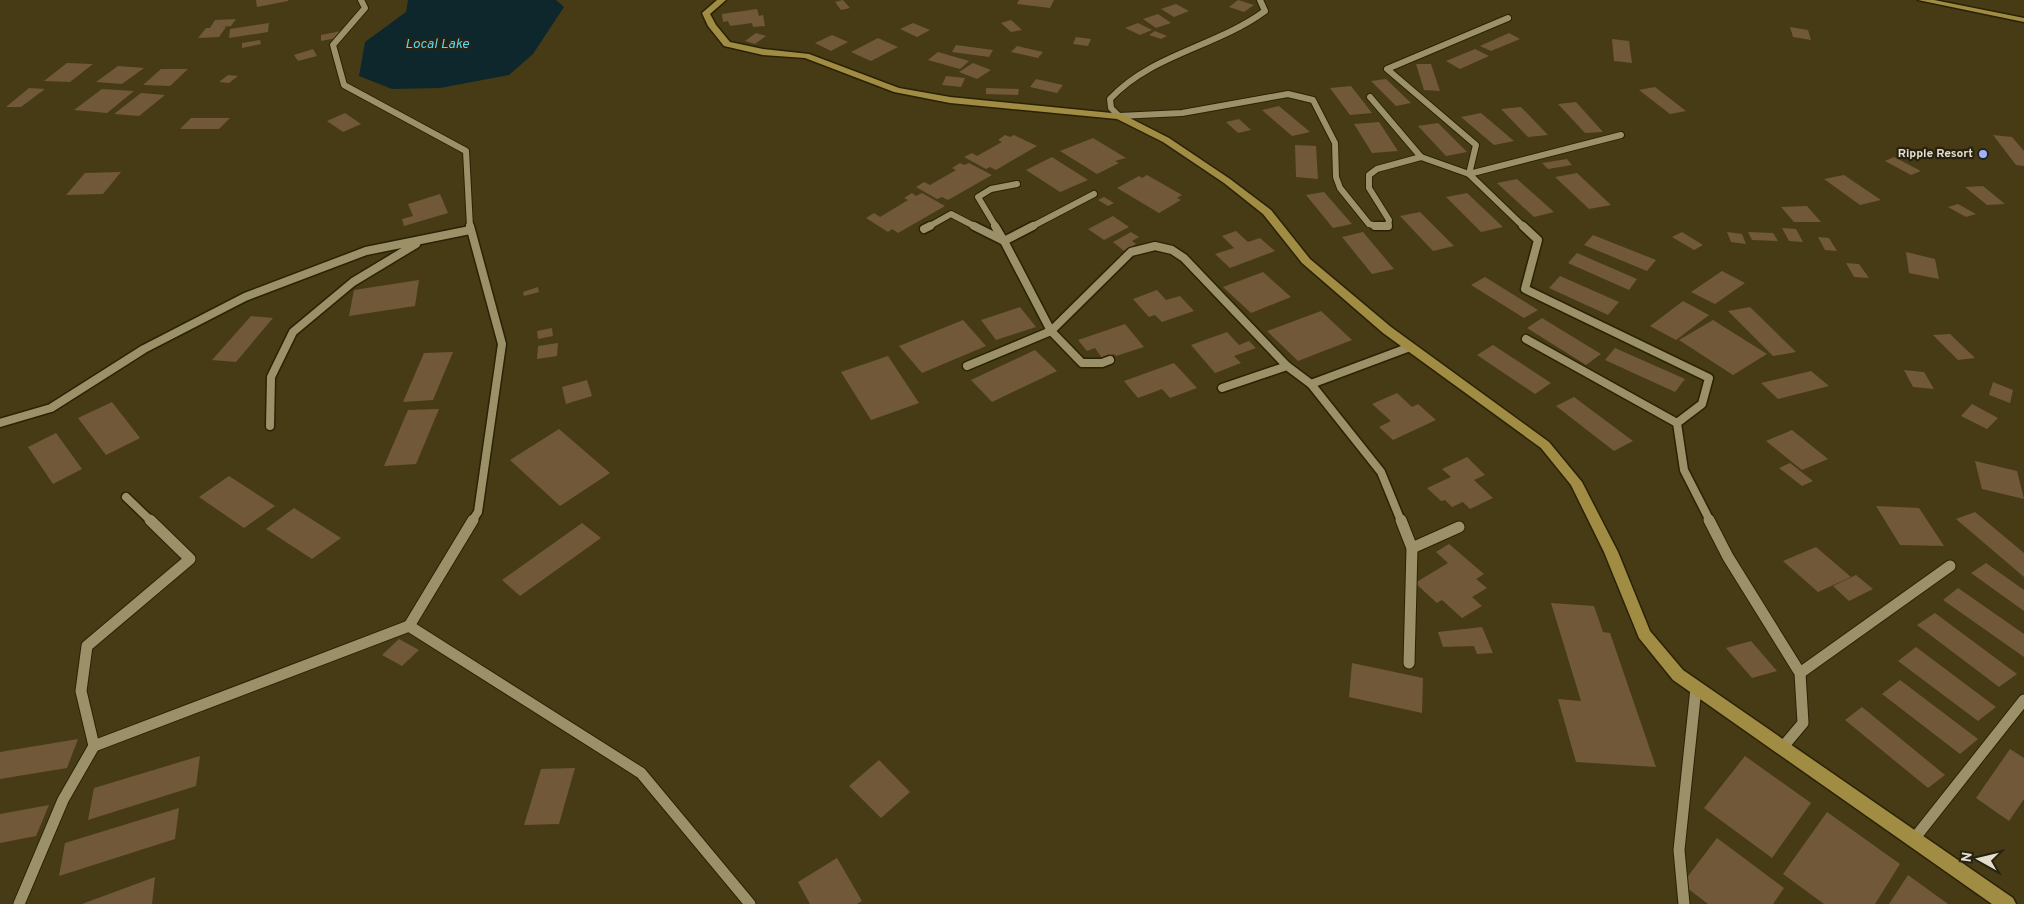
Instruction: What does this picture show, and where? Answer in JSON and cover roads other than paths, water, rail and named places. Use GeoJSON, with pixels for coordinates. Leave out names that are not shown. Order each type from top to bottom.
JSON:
{"type":"FeatureCollection","features":[{"type":"Feature","properties":{"kind":"main road"},"geometry":{"type":"LineString","coordinates":[[722,0],[706,13],[712,26],[727,44],[763,52],[806,56],[897,90],[950,100],[1119,116],[1166,140],[1267,212],[1306,261],[1387,330],[1545,445],[1576,482],[1611,552],[1644,634],[1678,675],[2007,904]]}},
{"type":"Feature","properties":{"kind":"main road"},"geometry":{"type":"LineString","coordinates":[[1922,0],[2024,20]]}},
{"type":"Feature","properties":{"kind":"street"},"geometry":{"type":"LineString","coordinates":[[19,904],[63,800],[94,746],[408,626],[478,512],[502,344],[470,230],[466,152],[344,85],[333,45],[365,8],[361,0]]}},
{"type":"Feature","properties":{"kind":"street"},"geometry":{"type":"LineString","coordinates":[[1260,0],[1265,11],[1256,20],[1213,42],[1141,72],[1122,84],[1110,98],[1111,108],[1119,116],[1182,113],[1288,94],[1313,100],[1335,143],[1336,177],[1340,188],[1369,224],[1380,227],[1388,226],[1389,220],[1369,188],[1369,175],[1377,169],[1421,157]]}},
{"type":"Feature","properties":{"kind":"street"},"geometry":{"type":"LineString","coordinates":[[1469,174],[1476,145],[1387,69],[1508,18]]}},
{"type":"Feature","properties":{"kind":"street"},"geometry":{"type":"LineString","coordinates":[[1370,97],[1421,157],[1469,174],[1538,240],[1525,289],[1709,378],[1702,404],[1678,423]]}},
{"type":"Feature","properties":{"kind":"street"},"geometry":{"type":"LineString","coordinates":[[1469,174],[1621,135]]}},
{"type":"Feature","properties":{"kind":"street"},"geometry":{"type":"LineString","coordinates":[[1017,184],[991,189],[978,197],[1004,241],[1051,332],[1082,363],[1102,363],[1110,360]]}},
{"type":"Feature","properties":{"kind":"street"},"geometry":{"type":"LineString","coordinates":[[1004,241],[1094,194]]}},
{"type":"Feature","properties":{"kind":"street"},"geometry":{"type":"LineString","coordinates":[[924,229],[951,214],[1004,241]]}},
{"type":"Feature","properties":{"kind":"street"},"geometry":{"type":"LineString","coordinates":[[0,424],[51,408],[144,349],[245,297],[366,252],[470,230]]}},
{"type":"Feature","properties":{"kind":"street"},"geometry":{"type":"LineString","coordinates":[[270,426],[271,377],[293,332],[352,282],[423,240]]}},
{"type":"Feature","properties":{"kind":"street"},"geometry":{"type":"LineString","coordinates":[[967,366],[1051,332],[1131,252],[1155,246],[1172,250],[1184,258],[1287,366],[1311,384],[1381,472],[1412,548],[1409,664]]}},
{"type":"Feature","properties":{"kind":"street"},"geometry":{"type":"LineString","coordinates":[[1526,339],[1678,423]]}},
{"type":"Feature","properties":{"kind":"street"},"geometry":{"type":"LineString","coordinates":[[1311,384],[1410,347]]}},
{"type":"Feature","properties":{"kind":"street"},"geometry":{"type":"LineString","coordinates":[[1222,388],[1287,366]]}},
{"type":"Feature","properties":{"kind":"street"},"geometry":{"type":"LineString","coordinates":[[1678,423],[1684,470],[1728,557],[1800,673],[1803,723],[1782,748]]}},
{"type":"Feature","properties":{"kind":"street"},"geometry":{"type":"LineString","coordinates":[[94,746],[81,691],[87,646],[190,559],[126,498]]}},
{"type":"Feature","properties":{"kind":"street"},"geometry":{"type":"LineString","coordinates":[[1412,548],[1459,527]]}},
{"type":"Feature","properties":{"kind":"street"},"geometry":{"type":"LineString","coordinates":[[1800,673],[1950,566]]}},
{"type":"Feature","properties":{"kind":"street"},"geometry":{"type":"LineString","coordinates":[[408,626],[640,773],[750,904]]}},
{"type":"Feature","properties":{"kind":"street"},"geometry":{"type":"LineString","coordinates":[[1684,904],[1679,850],[1696,688]]}},
{"type":"Feature","properties":{"kind":"street"},"geometry":{"type":"LineString","coordinates":[[1914,839],[2024,700]]}},
{"type":"Feature","properties":{"kind":"water","name":"Local Lake"},"geometry":{"type":"Polygon","coordinates":[[[408,0],[556,0],[564,7],[533,54],[509,75],[440,88],[392,89],[359,76],[365,42],[406,12],[408,0]]]}},
{"type":"Feature","properties":{"kind":"place","name":"Ripple Resort"},"geometry":{"type":"Point","coordinates":[1983,154]}}]}
